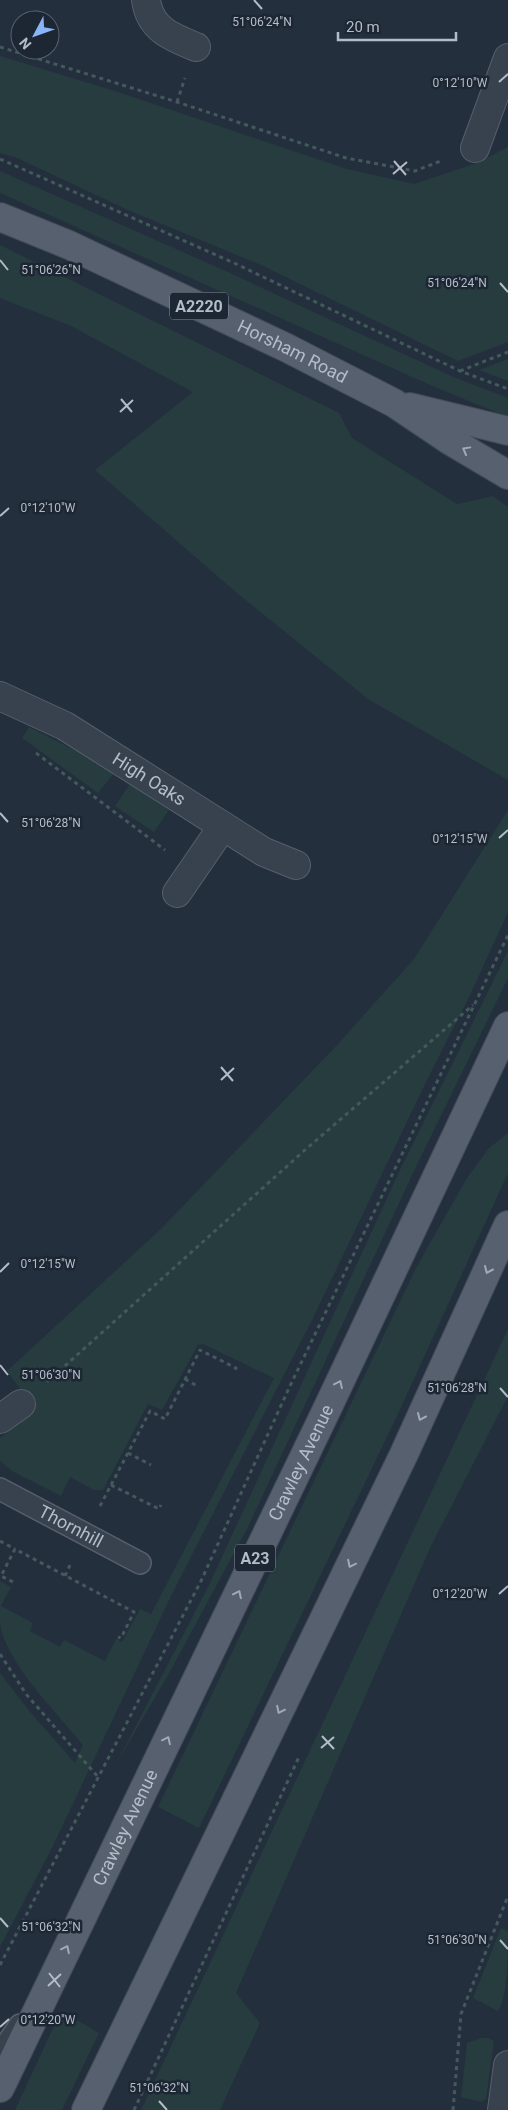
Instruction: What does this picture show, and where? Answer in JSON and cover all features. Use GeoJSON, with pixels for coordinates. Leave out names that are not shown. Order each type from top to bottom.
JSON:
{"type":"FeatureCollection","features":[{"type":"Feature","properties":{"kind":"main road","name":"Horsham Road"},"geometry":{"type":"LineString","coordinates":[[0,217],[69,245],[287,348],[394,403],[448,440],[508,475]]}},
{"type":"Feature","properties":{"kind":"main road","name":"Horsham Road"},"geometry":{"type":"LineString","coordinates":[[394,403],[508,431]]}},
{"type":"Feature","properties":{"kind":"main road","name":"Crawley Avenue"},"geometry":{"type":"LineString","coordinates":[[0,2088],[49,1982],[328,1408],[508,1026]]}},
{"type":"Feature","properties":{"kind":"main road"},"geometry":{"type":"LineString","coordinates":[[86,2110],[404,1454],[508,1225]]}},
{"type":"Feature","properties":{"kind":"street"},"geometry":{"type":"LineString","coordinates":[[146,0],[147,12],[166,35],[196,47]]}},
{"type":"Feature","properties":{"kind":"street"},"geometry":{"type":"LineString","coordinates":[[475,148],[508,58]]}},
{"type":"Feature","properties":{"kind":"street","name":"High Oaks"},"geometry":{"type":"LineString","coordinates":[[0,696],[66,726],[135,768],[264,852],[296,865]]}},
{"type":"Feature","properties":{"kind":"street"},"geometry":{"type":"LineString","coordinates":[[178,893],[223,826]]}},
{"type":"Feature","properties":{"kind":"street"},"geometry":{"type":"LineString","coordinates":[[502,2110],[508,2066]]}},
{"type":"Feature","properties":{"kind":"lane","name":"Thornhill"},"geometry":{"type":"LineString","coordinates":[[0,1489],[140,1563]]}},
{"type":"Feature","properties":{"kind":"lane"},"geometry":{"type":"LineString","coordinates":[[0,2054],[49,1982]]}},
{"type":"Feature","properties":{"kind":"path"},"geometry":{"type":"LineString","coordinates":[[0,47],[177,102],[346,158],[415,170],[475,148]]}},
{"type":"Feature","properties":{"kind":"path"},"geometry":{"type":"LineString","coordinates":[[0,159],[234,263],[460,371],[508,388]]}},
{"type":"Feature","properties":{"kind":"path"},"geometry":{"type":"LineString","coordinates":[[460,371],[508,352]]}},
{"type":"Feature","properties":{"kind":"path"},"geometry":{"type":"LineString","coordinates":[[0,1965],[201,1581],[289,1388],[508,935]]}},
{"type":"Feature","properties":{"kind":"path"},"geometry":{"type":"LineString","coordinates":[[10,1412],[305,1150],[476,1003]]}},
{"type":"Feature","properties":{"kind":"path"},"geometry":{"type":"LineString","coordinates":[[65,1576],[150,1410],[164,1419],[200,1350],[236,1368],[233,1373]]}},
{"type":"Feature","properties":{"kind":"path"},"geometry":{"type":"LineString","coordinates":[[185,1379],[197,1386]]}},
{"type":"Feature","properties":{"kind":"path"},"geometry":{"type":"LineString","coordinates":[[128,1453],[151,1465]]}},
{"type":"Feature","properties":{"kind":"path"},"geometry":{"type":"LineString","coordinates":[[111,1485],[159,1509],[161,1505]]}},
{"type":"Feature","properties":{"kind":"path"},"geometry":{"type":"LineString","coordinates":[[0,1541],[134,1612],[121,1638],[118,1637]]}},
{"type":"Feature","properties":{"kind":"path"},"geometry":{"type":"LineString","coordinates":[[13,1582],[1,1576],[15,1549]]}},
{"type":"Feature","properties":{"kind":"path"},"geometry":{"type":"LineString","coordinates":[[45,1572],[48,1567]]}},
{"type":"Feature","properties":{"kind":"path"},"geometry":{"type":"LineString","coordinates":[[92,1596],[95,1591]]}},
{"type":"Feature","properties":{"kind":"path"},"geometry":{"type":"LineString","coordinates":[[102,1601],[104,1596]]}},
{"type":"Feature","properties":{"kind":"path"},"geometry":{"type":"LineString","coordinates":[[0,1654],[26,1694],[98,1777]]}},
{"type":"Feature","properties":{"kind":"path"},"geometry":{"type":"LineString","coordinates":[[453,2110],[461,2014],[508,1896]]}},
{"type":"Feature","properties":{"kind":"green space"},"geometry":{"type":"Polygon","coordinates":[[[0,56],[118,92],[347,169],[414,184],[477,163],[508,147],[508,342],[458,361],[261,265],[128,210],[17,158],[0,153],[0,56]]]}},
{"type":"Feature","properties":{"kind":"green space"},"geometry":{"type":"Polygon","coordinates":[[[0,171],[228,272],[451,376],[508,398],[508,417],[437,388],[0,193],[0,171]]]}},
{"type":"Feature","properties":{"kind":"green space"},"geometry":{"type":"Polygon","coordinates":[[[0,245],[339,413],[352,438],[457,504],[493,496],[508,507],[508,780],[368,699],[237,593],[95,470],[193,392],[71,326],[0,298],[0,245]]]}},
{"type":"Feature","properties":{"kind":"green space"},"geometry":{"type":"Polygon","coordinates":[[[508,359],[508,381],[479,370],[508,359]]]}},
{"type":"Feature","properties":{"kind":"green space"},"geometry":{"type":"Polygon","coordinates":[[[29,727],[116,771],[98,793],[22,738],[29,727]]]}},
{"type":"Feature","properties":{"kind":"green space"},"geometry":{"type":"Polygon","coordinates":[[[130,784],[169,810],[154,832],[115,806],[130,784]]]}},
{"type":"Feature","properties":{"kind":"green space"},"geometry":{"type":"Polygon","coordinates":[[[508,810],[508,912],[471,993],[427,1080],[313,1318],[172,1594],[53,1846],[0,1947],[0,1673],[31,1713],[75,1763],[83,1745],[34,1688],[12,1655],[4,1639],[0,1624],[0,1581],[11,1587],[1,1606],[33,1623],[30,1631],[60,1647],[64,1640],[105,1661],[116,1639],[122,1642],[140,1609],[151,1614],[274,1378],[203,1344],[198,1345],[162,1410],[148,1404],[103,1490],[94,1490],[70,1477],[61,1496],[12,1471],[0,1461],[0,1438],[35,1410],[7,1371],[162,1228],[338,1044],[414,959],[508,810]]]}},
{"type":"Feature","properties":{"kind":"green space"},"geometry":{"type":"Polygon","coordinates":[[[508,951],[508,978],[414,1171],[247,1529],[167,1677],[115,1766],[209,1585],[400,1170],[508,951]]]}},
{"type":"Feature","properties":{"kind":"green space"},"geometry":{"type":"Polygon","coordinates":[[[508,1133],[508,1173],[398,1414],[199,1828],[158,1807],[416,1268],[467,1178],[489,1148],[508,1133]]]}},
{"type":"Feature","properties":{"kind":"green space"},"geometry":{"type":"Polygon","coordinates":[[[508,1329],[508,1396],[430,1548],[236,1993],[260,2023],[220,2110],[141,2110],[508,1329]]]}},
{"type":"Feature","properties":{"kind":"green space"},"geometry":{"type":"Polygon","coordinates":[[[501,1928],[508,1931],[507,1962],[504,1996],[498,2011],[473,1998],[501,1928]]]}},
{"type":"Feature","properties":{"kind":"green space"},"geometry":{"type":"Polygon","coordinates":[[[61,2011],[99,2033],[62,2110],[15,2110],[61,2011]]]}},
{"type":"Feature","properties":{"kind":"green space"},"geometry":{"type":"Polygon","coordinates":[[[481,2038],[488,2038],[494,2041],[486,2099],[482,2102],[461,2097],[467,2043],[481,2038]]]}}]}
